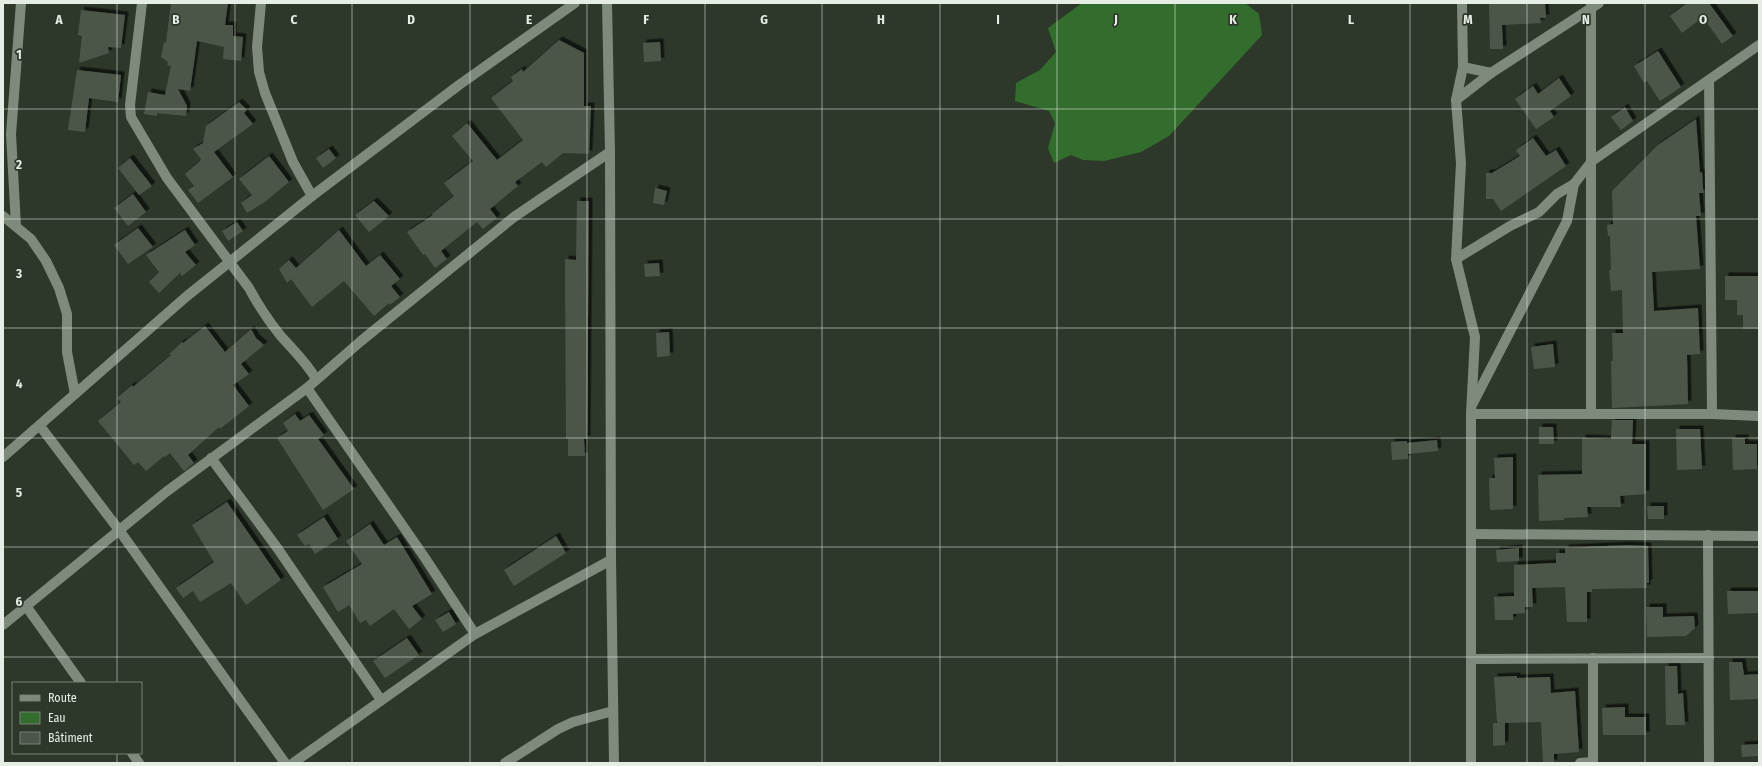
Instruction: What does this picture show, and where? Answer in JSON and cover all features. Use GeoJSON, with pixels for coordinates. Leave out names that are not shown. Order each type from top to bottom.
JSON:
{"type":"FeatureCollection","features":[{"type":"Feature","properties":{"kind":"street"},"geometry":{"type":"LineString","coordinates":[[16,226],[11,134],[21,3]]}},
{"type":"Feature","properties":{"kind":"street"},"geometry":{"type":"LineString","coordinates":[[142,3],[130,105],[131,118],[167,178],[249,288],[259,307],[279,334],[308,366],[316,379]]}},
{"type":"Feature","properties":{"kind":"street"},"geometry":{"type":"LineString","coordinates":[[261,3],[257,47],[259,72],[265,93],[293,162],[312,196]]}},
{"type":"Feature","properties":{"kind":"street"},"geometry":{"type":"LineString","coordinates":[[3,457],[187,296],[312,196],[465,81],[575,3]]}},
{"type":"Feature","properties":{"kind":"street"},"geometry":{"type":"LineString","coordinates":[[607,3],[610,152],[611,560],[614,763]]}},
{"type":"Feature","properties":{"kind":"street"},"geometry":{"type":"LineString","coordinates":[[1462,3],[1463,67],[1456,100],[1461,163],[1456,259],[1475,337],[1471,410],[1471,763]]}},
{"type":"Feature","properties":{"kind":"street"},"geometry":{"type":"LineString","coordinates":[[1456,100],[1491,73],[1594,5]]}},
{"type":"Feature","properties":{"kind":"street"},"geometry":{"type":"LineString","coordinates":[[1591,414],[1594,5]]}},
{"type":"Feature","properties":{"kind":"street"},"geometry":{"type":"LineString","coordinates":[[1456,259],[1510,226],[1539,212],[1557,194],[1574,184],[1592,161],[1759,45]]}},
{"type":"Feature","properties":{"kind":"street"},"geometry":{"type":"LineString","coordinates":[[1463,67],[1491,73]]}},
{"type":"Feature","properties":{"kind":"street"},"geometry":{"type":"LineString","coordinates":[[1709,81],[1712,414]]}},
{"type":"Feature","properties":{"kind":"street"},"geometry":{"type":"LineString","coordinates":[[3,625],[119,530],[211,458],[307,388],[361,340],[442,277],[514,217],[610,152]]}},
{"type":"Feature","properties":{"kind":"street"},"geometry":{"type":"LineString","coordinates":[[1471,410],[1567,221],[1574,184]]}},
{"type":"Feature","properties":{"kind":"street"},"geometry":{"type":"LineString","coordinates":[[3,216],[31,239],[40,252],[62,295],[67,314],[67,352],[74,394]]}},
{"type":"Feature","properties":{"kind":"street"},"geometry":{"type":"LineString","coordinates":[[307,388],[419,549],[475,634]]}},
{"type":"Feature","properties":{"kind":"street"},"geometry":{"type":"LineString","coordinates":[[1471,410],[1591,414],[1712,414],[1759,416]]}},
{"type":"Feature","properties":{"kind":"street"},"geometry":{"type":"LineString","coordinates":[[40,426],[119,530],[285,763]]}},
{"type":"Feature","properties":{"kind":"street"},"geometry":{"type":"LineString","coordinates":[[211,458],[278,549],[381,700]]}},
{"type":"Feature","properties":{"kind":"street"},"geometry":{"type":"LineString","coordinates":[[1471,534],[1759,536]]}},
{"type":"Feature","properties":{"kind":"street"},"geometry":{"type":"LineString","coordinates":[[1708,535],[1709,763]]}},
{"type":"Feature","properties":{"kind":"street"},"geometry":{"type":"LineString","coordinates":[[293,763],[475,634],[611,560]]}},
{"type":"Feature","properties":{"kind":"street"},"geometry":{"type":"LineString","coordinates":[[26,606],[80,682]]}},
{"type":"Feature","properties":{"kind":"street"},"geometry":{"type":"LineString","coordinates":[[1580,763],[1593,763],[1593,658]]}},
{"type":"Feature","properties":{"kind":"street"},"geometry":{"type":"LineString","coordinates":[[1471,659],[1709,658]]}},
{"type":"Feature","properties":{"kind":"street"},"geometry":{"type":"LineString","coordinates":[[505,763],[558,729],[573,722],[613,711]]}},
{"type":"Feature","properties":{"kind":"street"},"geometry":{"type":"LineString","coordinates":[[133,754],[139,763]]}},
{"type":"Feature","properties":{"kind":"water"},"geometry":{"type":"Polygon","coordinates":[[[1082,3],[1245,3],[1259,14],[1262,35],[1169,136],[1141,152],[1104,161],[1083,160],[1071,155],[1054,163],[1048,148],[1055,123],[1049,111],[1015,101],[1016,83],[1040,70],[1056,52],[1048,28],[1082,3]]]}},
{"type":"Feature","properties":{"kind":"building"},"geometry":{"type":"Polygon","coordinates":[[[171,3],[228,3],[225,25],[233,25],[233,36],[243,37],[241,61],[223,59],[224,47],[197,41],[190,91],[178,89],[187,106],[186,116],[157,113],[157,116],[144,114],[148,92],[165,95],[171,66],[167,65],[168,62],[161,57],[164,42],[166,43],[171,3]]]}},
{"type":"Feature","properties":{"kind":"building"},"geometry":{"type":"Polygon","coordinates":[[[1489,3],[1545,3],[1546,18],[1540,18],[1541,23],[1502,25],[1503,49],[1490,49],[1489,3]]]}},
{"type":"Feature","properties":{"kind":"building"},"geometry":{"type":"Polygon","coordinates":[[[1687,3],[1709,3],[1733,36],[1722,44],[1703,17],[1682,33],[1670,16],[1687,3]]]}},
{"type":"Feature","properties":{"kind":"building"},"geometry":{"type":"Polygon","coordinates":[[[81,10],[125,15],[121,48],[108,47],[109,53],[79,63],[82,36],[78,35],[81,10]]]}},
{"type":"Feature","properties":{"kind":"building"},"geometry":{"type":"Polygon","coordinates":[[[559,40],[584,53],[584,106],[591,106],[589,154],[563,153],[546,167],[542,162],[515,182],[518,186],[490,209],[497,218],[483,229],[477,222],[441,251],[447,259],[435,268],[425,254],[423,255],[407,232],[433,215],[432,214],[454,196],[444,183],[473,161],[452,136],[467,123],[497,160],[523,140],[491,98],[513,81],[511,77],[522,69],[523,72],[559,40]]]}},
{"type":"Feature","properties":{"kind":"building"},"geometry":{"type":"Polygon","coordinates":[[[660,42],[661,61],[644,62],[643,43],[660,42]]]}},
{"type":"Feature","properties":{"kind":"building"},"geometry":{"type":"Polygon","coordinates":[[[1658,51],[1681,87],[1660,101],[1647,81],[1644,83],[1634,66],[1658,51]]]}},
{"type":"Feature","properties":{"kind":"building"},"geometry":{"type":"Polygon","coordinates":[[[77,70],[121,75],[118,102],[89,98],[85,132],[68,130],[77,70]]]}},
{"type":"Feature","properties":{"kind":"building"},"geometry":{"type":"Polygon","coordinates":[[[1559,78],[1571,96],[1550,111],[1554,117],[1536,129],[1515,99],[1533,86],[1538,94],[1559,78]]]}},
{"type":"Feature","properties":{"kind":"building"},"geometry":{"type":"Polygon","coordinates":[[[239,102],[247,110],[244,113],[253,124],[214,152],[233,177],[198,203],[188,190],[194,186],[185,174],[201,159],[193,149],[203,143],[206,126],[239,102]]]}},
{"type":"Feature","properties":{"kind":"building"},"geometry":{"type":"Polygon","coordinates":[[[1625,107],[1633,121],[1621,130],[1611,117],[1625,107]]]}},
{"type":"Feature","properties":{"kind":"building"},"geometry":{"type":"Polygon","coordinates":[[[1696,119],[1700,173],[1702,172],[1704,193],[1699,193],[1701,216],[1696,216],[1700,269],[1652,272],[1654,311],[1698,308],[1700,354],[1687,355],[1688,404],[1612,408],[1612,333],[1623,333],[1622,290],[1611,291],[1609,270],[1611,270],[1610,236],[1608,236],[1607,225],[1613,224],[1612,191],[1658,145],[1696,119]]]}},
{"type":"Feature","properties":{"kind":"building"},"geometry":{"type":"Polygon","coordinates":[[[1533,138],[1546,156],[1556,150],[1566,166],[1501,211],[1493,199],[1486,199],[1486,173],[1492,173],[1520,156],[1516,150],[1533,138]]]}},
{"type":"Feature","properties":{"kind":"building"},"geometry":{"type":"Polygon","coordinates":[[[329,149],[336,158],[323,168],[316,158],[329,149]]]}},
{"type":"Feature","properties":{"kind":"building"},"geometry":{"type":"Polygon","coordinates":[[[269,156],[289,182],[266,201],[247,213],[241,203],[252,195],[239,179],[269,156]]]}},
{"type":"Feature","properties":{"kind":"building"},"geometry":{"type":"Polygon","coordinates":[[[130,158],[152,186],[139,195],[118,168],[130,158]]]}},
{"type":"Feature","properties":{"kind":"building"},"geometry":{"type":"Polygon","coordinates":[[[655,188],[667,191],[664,205],[653,203],[655,188]]]}},
{"type":"Feature","properties":{"kind":"building"},"geometry":{"type":"Polygon","coordinates":[[[133,194],[146,212],[128,226],[114,208],[133,194]]]}},
{"type":"Feature","properties":{"kind":"building"},"geometry":{"type":"Polygon","coordinates":[[[374,201],[389,216],[369,232],[355,215],[374,201]]]}},
{"type":"Feature","properties":{"kind":"building"},"geometry":{"type":"Polygon","coordinates":[[[577,201],[589,201],[587,439],[584,439],[585,456],[568,456],[568,439],[566,439],[565,259],[576,260],[577,201]]]}},
{"type":"Feature","properties":{"kind":"building"},"geometry":{"type":"Polygon","coordinates":[[[237,222],[243,231],[228,241],[222,231],[237,222]]]}},
{"type":"Feature","properties":{"kind":"building"},"geometry":{"type":"Polygon","coordinates":[[[138,228],[153,247],[128,264],[114,245],[138,228]]]}},
{"type":"Feature","properties":{"kind":"building"},"geometry":{"type":"Polygon","coordinates":[[[185,230],[195,245],[185,252],[196,265],[182,276],[180,273],[159,293],[149,282],[159,272],[146,255],[185,230]]]}},
{"type":"Feature","properties":{"kind":"building"},"geometry":{"type":"Polygon","coordinates":[[[339,230],[366,266],[380,255],[400,279],[391,286],[400,297],[390,305],[389,303],[374,316],[344,281],[312,307],[291,279],[287,283],[279,269],[289,260],[296,268],[339,230]]]}},
{"type":"Feature","properties":{"kind":"building"},"geometry":{"type":"Polygon","coordinates":[[[659,263],[660,276],[645,277],[644,264],[659,263]]]}},
{"type":"Feature","properties":{"kind":"building"},"geometry":{"type":"Polygon","coordinates":[[[1725,276],[1759,276],[1759,329],[1743,329],[1743,315],[1737,315],[1737,300],[1725,300],[1725,276]]]}},
{"type":"Feature","properties":{"kind":"building"},"geometry":{"type":"Polygon","coordinates":[[[205,326],[225,352],[251,329],[256,338],[264,345],[241,364],[249,374],[233,385],[249,406],[220,429],[219,427],[188,455],[194,463],[184,471],[170,453],[146,471],[138,462],[134,465],[98,421],[121,402],[117,398],[132,385],[133,387],[171,355],[169,354],[182,342],[183,343],[205,326]]]}},
{"type":"Feature","properties":{"kind":"building"},"geometry":{"type":"Polygon","coordinates":[[[669,332],[670,356],[657,357],[656,333],[669,332]]]}},
{"type":"Feature","properties":{"kind":"building"},"geometry":{"type":"Polygon","coordinates":[[[1553,344],[1555,367],[1534,369],[1531,347],[1553,344]]]}},
{"type":"Feature","properties":{"kind":"building"},"geometry":{"type":"Polygon","coordinates":[[[295,414],[300,421],[309,415],[324,435],[318,439],[354,489],[323,510],[277,438],[288,431],[283,423],[295,414]]]}},
{"type":"Feature","properties":{"kind":"building"},"geometry":{"type":"Polygon","coordinates":[[[1612,420],[1633,420],[1632,444],[1646,444],[1646,494],[1620,496],[1621,507],[1587,507],[1588,517],[1539,521],[1538,475],[1582,474],[1582,438],[1611,439],[1612,420]]]}},
{"type":"Feature","properties":{"kind":"building"},"geometry":{"type":"Polygon","coordinates":[[[1539,427],[1553,427],[1554,444],[1539,444],[1539,427]]]}},
{"type":"Feature","properties":{"kind":"building"},"geometry":{"type":"Polygon","coordinates":[[[1676,429],[1700,429],[1702,469],[1677,470],[1676,429]]]}},
{"type":"Feature","properties":{"kind":"building"},"geometry":{"type":"Polygon","coordinates":[[[1732,438],[1745,438],[1745,444],[1757,444],[1757,469],[1733,470],[1732,438]]]}},
{"type":"Feature","properties":{"kind":"building"},"geometry":{"type":"Polygon","coordinates":[[[1437,440],[1438,451],[1408,454],[1408,459],[1392,460],[1391,442],[1407,441],[1407,443],[1437,440]]]}},
{"type":"Feature","properties":{"kind":"building"},"geometry":{"type":"Polygon","coordinates":[[[1513,457],[1513,509],[1490,510],[1489,478],[1495,478],[1494,458],[1513,457]]]}},
{"type":"Feature","properties":{"kind":"building"},"geometry":{"type":"Polygon","coordinates":[[[227,502],[281,580],[246,605],[231,583],[200,602],[193,591],[183,598],[176,588],[214,562],[192,525],[227,502]]]}},
{"type":"Feature","properties":{"kind":"building"},"geometry":{"type":"Polygon","coordinates":[[[1647,506],[1664,506],[1664,519],[1648,519],[1647,506]]]}},
{"type":"Feature","properties":{"kind":"building"},"geometry":{"type":"Polygon","coordinates":[[[324,517],[338,539],[315,554],[309,544],[305,546],[297,535],[324,517]]]}},
{"type":"Feature","properties":{"kind":"building"},"geometry":{"type":"Polygon","coordinates":[[[370,524],[384,545],[397,537],[432,594],[412,606],[422,619],[409,629],[394,609],[370,626],[366,620],[360,623],[349,605],[338,612],[323,587],[362,564],[346,541],[370,524]]]}},
{"type":"Feature","properties":{"kind":"building"},"geometry":{"type":"Polygon","coordinates":[[[556,536],[566,553],[514,586],[504,570],[556,536]]]}},
{"type":"Feature","properties":{"kind":"building"},"geometry":{"type":"Polygon","coordinates":[[[1627,545],[1648,546],[1649,583],[1647,583],[1647,588],[1592,589],[1592,592],[1587,592],[1587,622],[1567,622],[1565,587],[1532,588],[1533,607],[1525,607],[1525,613],[1513,614],[1513,620],[1495,620],[1494,597],[1514,596],[1514,565],[1556,563],[1556,553],[1565,553],[1565,548],[1627,545]]]}},
{"type":"Feature","properties":{"kind":"building"},"geometry":{"type":"Polygon","coordinates":[[[1519,548],[1519,561],[1497,562],[1496,550],[1519,548]]]}},
{"type":"Feature","properties":{"kind":"building"},"geometry":{"type":"Polygon","coordinates":[[[1727,591],[1759,591],[1759,613],[1728,614],[1727,591]]]}},
{"type":"Feature","properties":{"kind":"building"},"geometry":{"type":"Polygon","coordinates":[[[1646,607],[1663,607],[1663,617],[1694,616],[1695,628],[1686,636],[1647,637],[1646,607]]]}},
{"type":"Feature","properties":{"kind":"building"},"geometry":{"type":"Polygon","coordinates":[[[449,612],[456,624],[443,632],[435,620],[449,612]]]}},
{"type":"Feature","properties":{"kind":"building"},"geometry":{"type":"Polygon","coordinates":[[[407,638],[419,655],[385,678],[373,661],[407,638]]]}},
{"type":"Feature","properties":{"kind":"building"},"geometry":{"type":"Polygon","coordinates":[[[1729,662],[1742,662],[1744,675],[1759,674],[1759,699],[1730,700],[1729,662]]]}},
{"type":"Feature","properties":{"kind":"building"},"geometry":{"type":"Polygon","coordinates":[[[1665,666],[1677,666],[1678,694],[1683,693],[1685,725],[1666,725],[1665,666]]]}},
{"type":"Feature","properties":{"kind":"building"},"geometry":{"type":"Polygon","coordinates":[[[1517,676],[1517,678],[1550,677],[1551,693],[1575,691],[1579,752],[1554,754],[1554,763],[1543,763],[1541,722],[1505,723],[1505,745],[1493,746],[1493,723],[1497,723],[1494,677],[1517,676]]]}},
{"type":"Feature","properties":{"kind":"building"},"geometry":{"type":"Polygon","coordinates":[[[1625,707],[1625,717],[1646,717],[1646,735],[1603,735],[1602,708],[1625,707]]]}},
{"type":"Feature","properties":{"kind":"building"},"geometry":{"type":"Polygon","coordinates":[[[1759,744],[1759,756],[1742,757],[1741,745],[1759,744]]]}}]}
